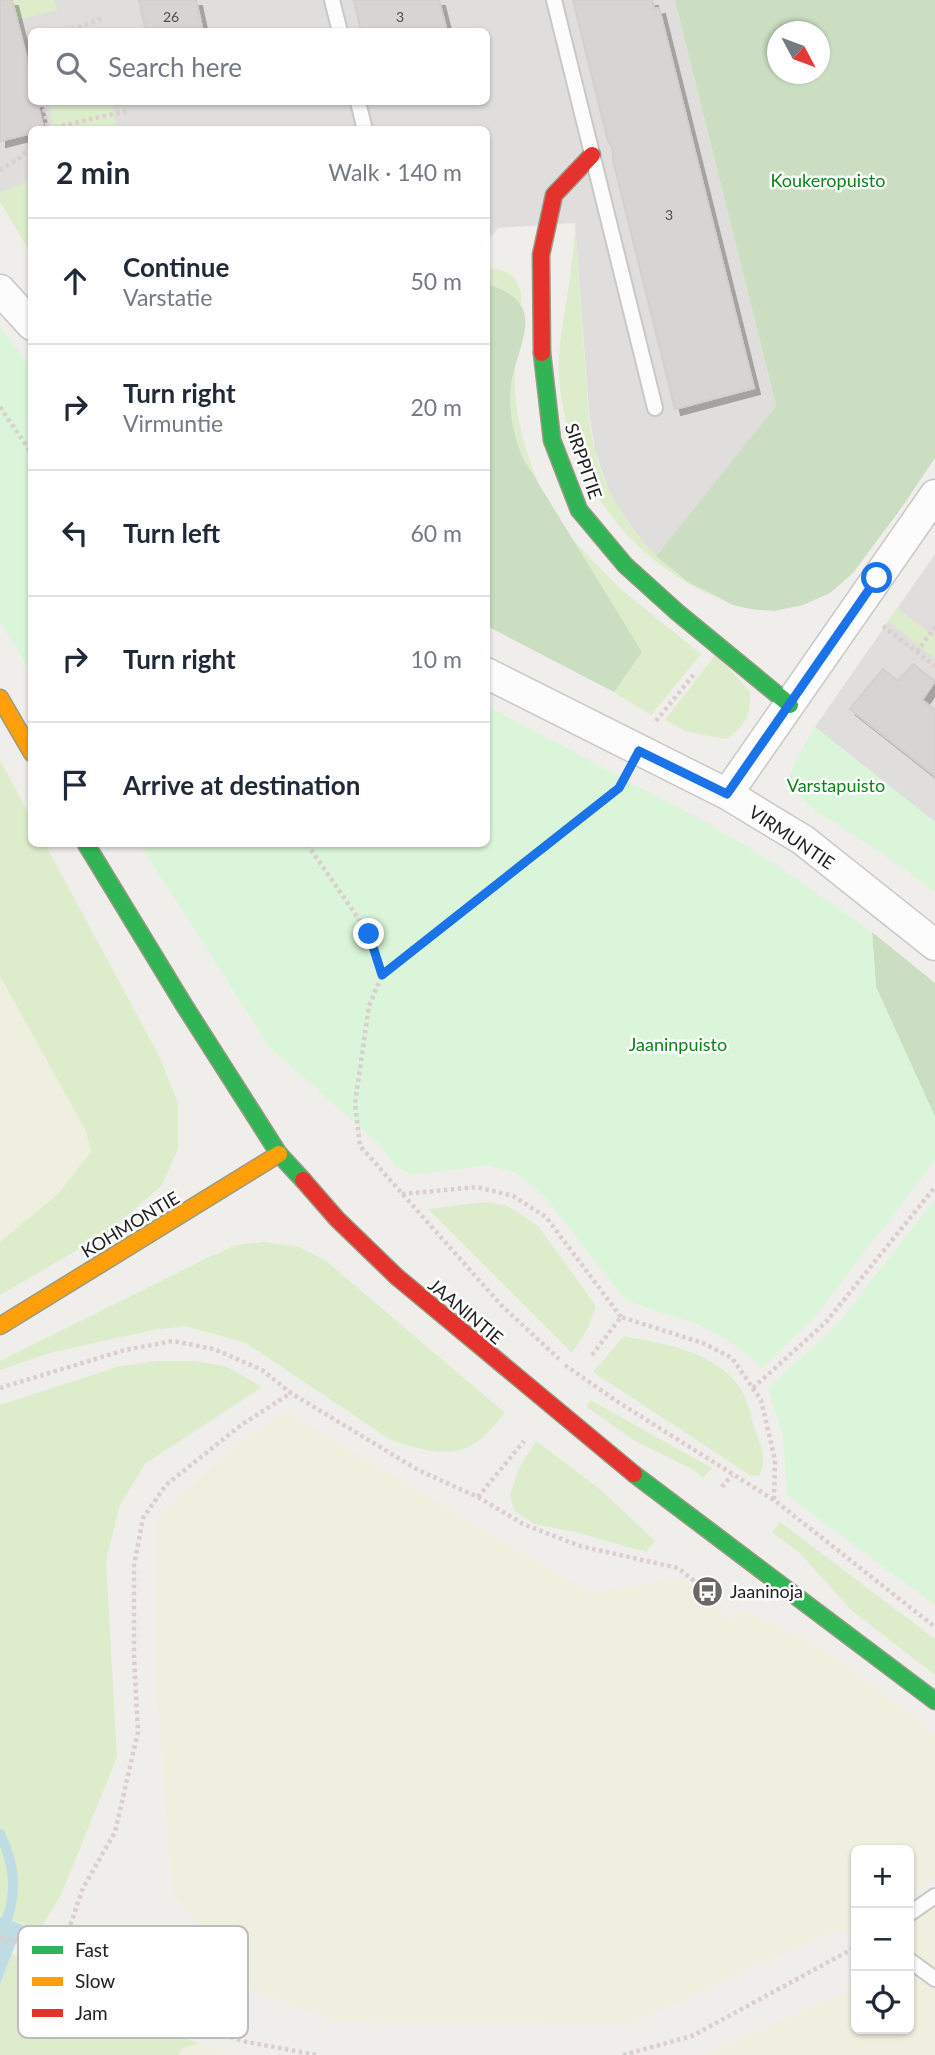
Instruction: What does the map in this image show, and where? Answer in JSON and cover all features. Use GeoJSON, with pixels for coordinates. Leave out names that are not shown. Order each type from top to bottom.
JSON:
{"type":"FeatureCollection","features":[{"type":"Feature","properties":{"kind":"main road","name":"SIRPPITIE"},"geometry":{"type":"LineString","coordinates":[[592,155],[554,195],[541,255],[542,350],[552,440],[579,510],[625,565],[790,705]]}},
{"type":"Feature","properties":{"kind":"main road"},"geometry":{"type":"LineString","coordinates":[[0,698],[28,746]]}},
{"type":"Feature","properties":{"kind":"main road","name":"JAANINTIE"},"geometry":{"type":"LineString","coordinates":[[88,847],[279,1154],[337,1219],[397,1277],[606,1453],[935,1701]]}},
{"type":"Feature","properties":{"kind":"main road","name":"KOHMONTIE"},"geometry":{"type":"LineString","coordinates":[[0,1326],[279,1154]]}},
{"type":"Feature","properties":{"kind":"street"},"geometry":{"type":"LineString","coordinates":[[0,290],[28,322]]}},
{"type":"Feature","properties":{"kind":"street"},"geometry":{"type":"LineString","coordinates":[[727,794],[935,495]]}},
{"type":"Feature","properties":{"kind":"street","name":"VIRMUNTIE"},"geometry":{"type":"LineString","coordinates":[[490,675],[727,794],[803,840],[935,945]]}},
{"type":"Feature","properties":{"kind":"lane"},"geometry":{"type":"LineString","coordinates":[[332,0],[339,28]]}},
{"type":"Feature","properties":{"kind":"lane"},"geometry":{"type":"LineString","coordinates":[[554,0],[655,408]]}},
{"type":"Feature","properties":{"kind":"lane"},"geometry":{"type":"LineString","coordinates":[[359,105],[364,126]]}},
{"type":"Feature","properties":{"kind":"lane"},"geometry":{"type":"LineString","coordinates":[[914,1910],[935,1896]]}},
{"type":"Feature","properties":{"kind":"lane"},"geometry":{"type":"LineString","coordinates":[[914,1964],[935,1979]]}},
{"type":"Feature","properties":{"kind":"path"},"geometry":{"type":"LineString","coordinates":[[76,28],[103,18]]}},
{"type":"Feature","properties":{"kind":"path"},"geometry":{"type":"LineString","coordinates":[[44,105],[47,126]]}},
{"type":"Feature","properties":{"kind":"path"},"geometry":{"type":"LineString","coordinates":[[61,126],[126,111]]}},
{"type":"Feature","properties":{"kind":"path"},"geometry":{"type":"LineString","coordinates":[[0,170],[28,150]]}},
{"type":"Feature","properties":{"kind":"path"},"geometry":{"type":"LineString","coordinates":[[0,407],[28,448]]}},
{"type":"Feature","properties":{"kind":"path"},"geometry":{"type":"LineString","coordinates":[[877,621],[935,666]]}},
{"type":"Feature","properties":{"kind":"path"},"geometry":{"type":"LineString","coordinates":[[917,652],[935,627]]}},
{"type":"Feature","properties":{"kind":"path"},"geometry":{"type":"LineString","coordinates":[[717,645],[655,723],[619,788],[382,975],[369,1006],[355,1102],[360,1146],[500,1305],[564,1363],[618,1402],[774,1500],[935,1627]]}},
{"type":"Feature","properties":{"kind":"path"},"geometry":{"type":"LineString","coordinates":[[309,847],[369,934],[382,975]]}},
{"type":"Feature","properties":{"kind":"path"},"geometry":{"type":"LineString","coordinates":[[402,1194],[477,1187],[513,1196],[546,1217],[621,1317],[703,1343],[732,1358],[761,1400],[775,1460],[774,1500]]}},
{"type":"Feature","properties":{"kind":"path"},"geometry":{"type":"LineString","coordinates":[[753,1388],[826,1322],[935,1187]]}},
{"type":"Feature","properties":{"kind":"path"},"geometry":{"type":"LineString","coordinates":[[592,1355],[621,1317]]}},
{"type":"Feature","properties":{"kind":"path"},"geometry":{"type":"LineString","coordinates":[[0,1388],[125,1350],[173,1341],[214,1349],[261,1370],[291,1393],[418,1470],[478,1497],[523,1524],[580,1546],[678,1568],[708,1591]]}},
{"type":"Feature","properties":{"kind":"path"},"geometry":{"type":"LineString","coordinates":[[70,1926],[83,1888],[115,1832],[138,1732],[134,1656],[134,1566],[143,1518],[166,1485],[241,1425],[291,1393]]}},
{"type":"Feature","properties":{"kind":"path"},"geometry":{"type":"LineString","coordinates":[[478,1497],[524,1441]]}},
{"type":"Feature","properties":{"kind":"path"},"geometry":{"type":"LineString","coordinates":[[722,1488],[733,1474]]}},
{"type":"Feature","properties":{"kind":"path"},"geometry":{"type":"LineString","coordinates":[[0,1937],[18,1942]]}},
{"type":"Feature","properties":{"kind":"path"},"geometry":{"type":"LineString","coordinates":[[623,2055],[692,2036],[851,1950]]}},
{"type":"Feature","properties":{"kind":"path"},"geometry":{"type":"LineString","coordinates":[[233,2038],[317,2055]]}},
{"type":"Feature","properties":{"kind":"shaded area"},"geometry":{"type":"Polygon","coordinates":[[[0,0],[675,0],[776,407],[656,556],[618,507],[595,451],[589,412],[575,223],[498,228],[490,238],[490,126],[28,126],[28,241],[0,193],[0,0]]]}},
{"type":"Feature","properties":{"kind":"shaded area"},"geometry":{"type":"Polygon","coordinates":[[[935,554],[935,822],[815,727],[935,554]]]}},
{"type":"Feature","properties":{"kind":"green space"},"geometry":{"type":"Polygon","coordinates":[[[12,0],[54,0],[57,10],[17,20],[12,0]]]}},
{"type":"Feature","properties":{"kind":"green space","name":"Koukeropuisto"},"geometry":{"type":"Polygon","coordinates":[[[675,0],[935,0],[935,458],[853,573],[830,593],[803,605],[774,611],[733,605],[688,582],[656,556],[776,406],[675,0]]]}},
{"type":"Feature","properties":{"kind":"green space"},"geometry":{"type":"Polygon","coordinates":[[[49,105],[112,105],[117,126],[53,126],[49,105]]]}},
{"type":"Feature","properties":{"kind":"green space"},"geometry":{"type":"Polygon","coordinates":[[[28,180],[28,248],[0,202],[0,193],[28,180]]]}},
{"type":"Feature","properties":{"kind":"green space"},"geometry":{"type":"Polygon","coordinates":[[[575,223],[589,415],[592,440],[603,477],[614,500],[643,541],[680,575],[724,601],[691,585],[662,566],[635,543],[612,517],[593,489],[578,458],[567,424],[559,374],[575,223]]]}},
{"type":"Feature","properties":{"kind":"green space"},"geometry":{"type":"Polygon","coordinates":[[[490,268],[502,270],[513,278],[520,289],[521,305],[512,296],[490,285],[490,268]]]}},
{"type":"Feature","properties":{"kind":"green space"},"geometry":{"type":"Polygon","coordinates":[[[490,284],[515,299],[525,315],[524,335],[512,377],[510,396],[513,424],[524,460],[642,652],[614,692],[490,628],[490,284]]]}},
{"type":"Feature","properties":{"kind":"green space"},"geometry":{"type":"Polygon","coordinates":[[[0,327],[28,363],[28,666],[0,622],[0,327]]]}},
{"type":"Feature","properties":{"kind":"green space"},"geometry":{"type":"Polygon","coordinates":[[[515,364],[515,397],[520,429],[541,490],[525,460],[514,430],[510,398],[515,364]]]}},
{"type":"Feature","properties":{"kind":"green space"},"geometry":{"type":"Polygon","coordinates":[[[571,538],[618,587],[701,654],[651,715],[614,692],[642,652],[571,538]]]}},
{"type":"Feature","properties":{"kind":"green space"},"geometry":{"type":"Polygon","coordinates":[[[897,608],[935,637],[935,658],[888,621],[897,608]]]}},
{"type":"Feature","properties":{"kind":"green space"},"geometry":{"type":"Polygon","coordinates":[[[716,654],[750,692],[750,707],[746,719],[738,730],[726,739],[686,731],[665,720],[716,654]]]}},
{"type":"Feature","properties":{"kind":"green space","name":"Jaaninpuisto"},"geometry":{"type":"Polygon","coordinates":[[[490,708],[709,824],[778,866],[872,932],[876,987],[935,1117],[935,1160],[816,1315],[763,1368],[709,1329],[624,1298],[546,1198],[517,1173],[488,1165],[412,1175],[397,1167],[379,1144],[270,1048],[142,847],[490,847],[490,708]]]}},
{"type":"Feature","properties":{"kind":"green space","name":"Varstapuisto"},"geometry":{"type":"Polygon","coordinates":[[[815,727],[935,822],[935,892],[883,854],[813,809],[794,791],[790,776],[815,727]]]}},
{"type":"Feature","properties":{"kind":"green space"},"geometry":{"type":"Polygon","coordinates":[[[0,760],[28,812],[28,847],[47,847],[159,1056],[178,1103],[178,1149],[162,1185],[107,1233],[0,1295],[0,1242],[57,1195],[91,1152],[86,1131],[0,976],[0,760]]]}},
{"type":"Feature","properties":{"kind":"green space"},"geometry":{"type":"Polygon","coordinates":[[[872,932],[935,983],[935,1117],[876,987],[872,932]]]}},
{"type":"Feature","properties":{"kind":"green space"},"geometry":{"type":"Polygon","coordinates":[[[0,976],[86,1131],[91,1152],[57,1195],[0,1242],[0,976]]]}},
{"type":"Feature","properties":{"kind":"green space"},"geometry":{"type":"Polygon","coordinates":[[[935,1199],[935,1605],[787,1495],[783,1435],[768,1388],[838,1324],[935,1199]]]}},
{"type":"Feature","properties":{"kind":"green space"},"geometry":{"type":"Polygon","coordinates":[[[485,1202],[508,1206],[539,1227],[596,1306],[587,1330],[572,1353],[428,1209],[485,1202]]]}},
{"type":"Feature","properties":{"kind":"green space"},"geometry":{"type":"Polygon","coordinates":[[[264,1242],[299,1247],[326,1261],[505,1413],[483,1437],[464,1449],[443,1452],[410,1446],[389,1439],[246,1343],[185,1326],[153,1330],[53,1352],[0,1370],[0,1361],[203,1260],[236,1245],[264,1242]]]}},
{"type":"Feature","properties":{"kind":"green space"},"geometry":{"type":"Polygon","coordinates":[[[624,1336],[688,1351],[717,1365],[730,1375],[745,1397],[761,1447],[763,1465],[759,1476],[750,1475],[593,1372],[624,1336]]]}},
{"type":"Feature","properties":{"kind":"green space"},"geometry":{"type":"Polygon","coordinates":[[[157,1361],[192,1361],[225,1366],[262,1387],[145,1464],[120,1505],[106,1561],[117,1757],[61,1895],[42,1926],[30,1926],[0,1917],[0,1405],[120,1366],[157,1361]]]}},
{"type":"Feature","properties":{"kind":"green space"},"geometry":{"type":"Polygon","coordinates":[[[590,1400],[712,1468],[703,1478],[694,1470],[635,1441],[587,1407],[590,1400]]]}},
{"type":"Feature","properties":{"kind":"green space"},"geometry":{"type":"Polygon","coordinates":[[[284,1411],[590,1593],[680,1579],[732,1621],[741,1609],[825,1650],[935,1734],[935,1877],[914,1894],[914,1845],[851,1845],[851,1928],[816,1938],[629,2024],[335,2020],[254,1990],[248,1983],[248,1926],[200,1926],[172,1892],[156,1682],[157,1519],[219,1460],[284,1411]]]}},
{"type":"Feature","properties":{"kind":"green space"},"geometry":{"type":"Polygon","coordinates":[[[536,1441],[601,1490],[655,1541],[646,1552],[579,1533],[534,1524],[515,1511],[510,1495],[519,1468],[536,1441]]]}},
{"type":"Feature","properties":{"kind":"green space"},"geometry":{"type":"Polygon","coordinates":[[[780,1522],[935,1639],[935,1675],[851,1610],[800,1553],[772,1532],[780,1522]]]}},
{"type":"Feature","properties":{"kind":"green space"},"geometry":{"type":"Polygon","coordinates":[[[935,1908],[935,2055],[706,2055],[844,1993],[851,1992],[851,2034],[914,2034],[914,1923],[935,1908]]]}},
{"type":"Feature","properties":{"kind":"green space"},"geometry":{"type":"Polygon","coordinates":[[[12,1954],[18,1956],[18,2038],[186,2038],[199,2044],[183,2048],[178,2055],[0,2055],[0,1984],[12,1954]]]}},
{"type":"Feature","properties":{"kind":"green space"},"geometry":{"type":"Polygon","coordinates":[[[199,2044],[234,2055],[178,2055],[183,2048],[199,2044]]]}},
{"type":"Feature","properties":{"kind":"water"},"geometry":{"type":"Polygon","coordinates":[[[0,1917],[23,1925],[18,1926],[18,1938],[0,1984],[0,1917]]]}},
{"type":"Feature","properties":{"kind":"building"},"geometry":{"type":"Polygon","coordinates":[[[0,0],[12,0],[28,63],[28,105],[38,105],[43,126],[28,126],[28,134],[0,141],[0,0]]]}},
{"type":"Feature","properties":{"kind":"building"},"geometry":{"type":"Polygon","coordinates":[[[139,0],[196,0],[202,28],[145,28],[139,0]]]}},
{"type":"Feature","properties":{"kind":"building"},"geometry":{"type":"Polygon","coordinates":[[[354,0],[439,0],[446,28],[360,28],[354,0]]]}},
{"type":"Feature","properties":{"kind":"building"},"geometry":{"type":"Polygon","coordinates":[[[573,0],[652,0],[654,9],[659,8],[754,388],[675,409],[613,160],[613,149],[608,141],[573,0]]]}},
{"type":"Feature","properties":{"kind":"building"},"geometry":{"type":"Polygon","coordinates":[[[913,664],[935,681],[922,700],[935,710],[935,776],[850,709],[883,669],[898,681],[913,664]]]}},
{"type":"Feature","properties":{"kind":"waterway","name":"Jaaninoja"},"geometry":{"type":"LineString","coordinates":[[0,1834],[10,1860],[13,1886],[10,1910],[0,1937]]}},
{"type":"Feature","properties":{"kind":"traffic: fast"},"geometry":{"type":"LineString","coordinates":[[542,353],[552,440],[579,510],[625,565],[677,612],[790,705]]}},
{"type":"Feature","properties":{"kind":"traffic: fast"},"geometry":{"type":"LineString","coordinates":[[88,847],[279,1154],[303,1180]]}},
{"type":"Feature","properties":{"kind":"traffic: fast"},"geometry":{"type":"LineString","coordinates":[[634,1474],[935,1701]]}},
{"type":"Feature","properties":{"kind":"traffic: slow"},"geometry":{"type":"LineString","coordinates":[[0,698],[28,746]]}},
{"type":"Feature","properties":{"kind":"traffic: slow"},"geometry":{"type":"LineString","coordinates":[[0,1326],[279,1154]]}},
{"type":"Feature","properties":{"kind":"traffic: jam"},"geometry":{"type":"LineString","coordinates":[[542,353],[541,255],[554,195],[592,155]]}},
{"type":"Feature","properties":{"kind":"traffic: jam"},"geometry":{"type":"LineString","coordinates":[[303,1180],[337,1219],[397,1277],[634,1474]]}},
{"type":"Feature","properties":{"kind":"place","name":"Jaaninoja"},"geometry":{"type":"Point","coordinates":[707,1591]}},
{"type":"Feature","properties":{"kind":"route"},"geometry":{"type":"LineString","coordinates":[[369,934],[382,975],[619,788],[639,751],[727,794],[877,578]]}}]}
